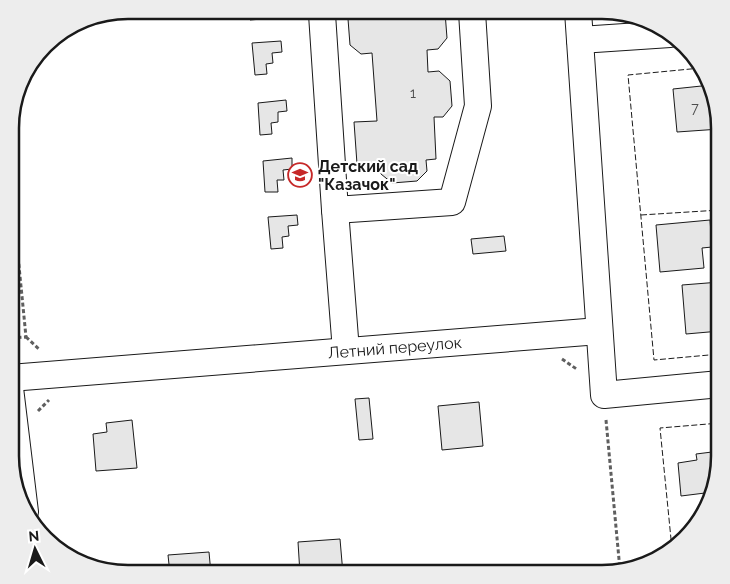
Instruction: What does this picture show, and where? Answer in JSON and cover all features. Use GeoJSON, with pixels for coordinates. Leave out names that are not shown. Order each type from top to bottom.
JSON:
{"type":"FeatureCollection","features":[{"type":"Feature","properties":{"kind":"street"},"geometry":{"type":"LineString","coordinates":[[322,19],[346,351]]}},
{"type":"Feature","properties":{"kind":"street"},"geometry":{"type":"LineString","coordinates":[[335,210],[452,202],[478,106],[472,19]]}},
{"type":"Feature","properties":{"kind":"street"},"geometry":{"type":"LineString","coordinates":[[579,19],[603,383],[711,384]]}},
{"type":"Feature","properties":{"kind":"street"},"geometry":{"type":"LineString","coordinates":[[580,40],[659,35]]}},
{"type":"Feature","properties":{"kind":"street","name":"Летний переулок"},"geometry":{"type":"LineString","coordinates":[[19,377],[599,331]]}},
{"type":"Feature","properties":{"kind":"street"},"geometry":{"type":"LineString","coordinates":[[19,460],[21,475]]}},
{"type":"Feature","properties":{"kind":"path"},"geometry":{"type":"LineString","coordinates":[[19,266],[26,337],[50,360],[53,396],[37,412],[19,416]]}},
{"type":"Feature","properties":{"kind":"path"},"geometry":{"type":"LineString","coordinates":[[19,337],[26,337]]}},
{"type":"Feature","properties":{"kind":"path"},"geometry":{"type":"LineString","coordinates":[[554,354],[603,383],[619,564]]}},
{"type":"Feature","properties":{"kind":"building"},"geometry":{"type":"Polygon","coordinates":[[[348,19],[446,19],[447,38],[438,49],[427,50],[428,72],[439,71],[450,81],[452,106],[443,117],[434,117],[436,159],[426,160],[427,171],[417,181],[392,183],[381,174],[380,162],[357,164],[354,122],[377,121],[372,53],[361,54],[350,45],[348,19]]]}},
{"type":"Feature","properties":{"kind":"building"},"geometry":{"type":"Polygon","coordinates":[[[281,41],[282,52],[272,53],[273,63],[266,64],[267,74],[255,75],[252,43],[281,41]]]}},
{"type":"Feature","properties":{"kind":"building"},"geometry":{"type":"Polygon","coordinates":[[[703,86],[709,107],[711,130],[677,132],[673,89],[703,86]]]}},
{"type":"Feature","properties":{"kind":"building"},"geometry":{"type":"Polygon","coordinates":[[[286,100],[287,111],[278,112],[278,122],[271,123],[272,134],[260,135],[258,103],[286,100]]]}},
{"type":"Feature","properties":{"kind":"building"},"geometry":{"type":"Polygon","coordinates":[[[292,158],[292,169],[283,170],[284,180],[277,180],[278,192],[265,192],[263,161],[292,158]]]}},
{"type":"Feature","properties":{"kind":"building"},"geometry":{"type":"Polygon","coordinates":[[[297,215],[298,225],[288,226],[289,236],[282,237],[283,248],[271,249],[268,217],[297,215]]]}},
{"type":"Feature","properties":{"kind":"building"},"geometry":{"type":"Polygon","coordinates":[[[710,220],[711,247],[702,248],[704,268],[660,272],[656,225],[710,220]]]}},
{"type":"Feature","properties":{"kind":"building"},"geometry":{"type":"Polygon","coordinates":[[[504,236],[506,251],[473,254],[471,239],[504,236]]]}},
{"type":"Feature","properties":{"kind":"building"},"geometry":{"type":"Polygon","coordinates":[[[711,283],[711,332],[686,334],[682,285],[711,283]]]}},
{"type":"Feature","properties":{"kind":"building"},"geometry":{"type":"Polygon","coordinates":[[[369,398],[373,439],[359,440],[355,399],[369,398]]]}},
{"type":"Feature","properties":{"kind":"building"},"geometry":{"type":"Polygon","coordinates":[[[479,402],[483,446],[442,450],[438,406],[479,402]]]}},
{"type":"Feature","properties":{"kind":"building"},"geometry":{"type":"Polygon","coordinates":[[[132,420],[137,468],[96,471],[93,434],[107,432],[106,423],[132,420]]]}},
{"type":"Feature","properties":{"kind":"building"},"geometry":{"type":"Polygon","coordinates":[[[711,452],[709,477],[704,493],[681,496],[678,463],[697,460],[696,454],[711,452]]]}},
{"type":"Feature","properties":{"kind":"building"},"geometry":{"type":"Polygon","coordinates":[[[340,539],[342,565],[299,565],[298,542],[340,539]]]}},
{"type":"Feature","properties":{"kind":"building"},"geometry":{"type":"Polygon","coordinates":[[[209,552],[210,565],[169,565],[168,555],[209,552]]]}},
{"type":"Feature","properties":{"kind":"fence"},"geometry":{"type":"LineString","coordinates":[[694,69],[628,75],[654,360],[711,355]]}},
{"type":"Feature","properties":{"kind":"fence"},"geometry":{"type":"LineString","coordinates":[[641,215],[711,211]]}},
{"type":"Feature","properties":{"kind":"fence"},"geometry":{"type":"LineString","coordinates":[[671,540],[660,428],[711,424]]}},
{"type":"Feature","properties":{"kind":"place","name":"Детский сад \"Казачок\""},"geometry":{"type":"Point","coordinates":[300,175]}}]}
